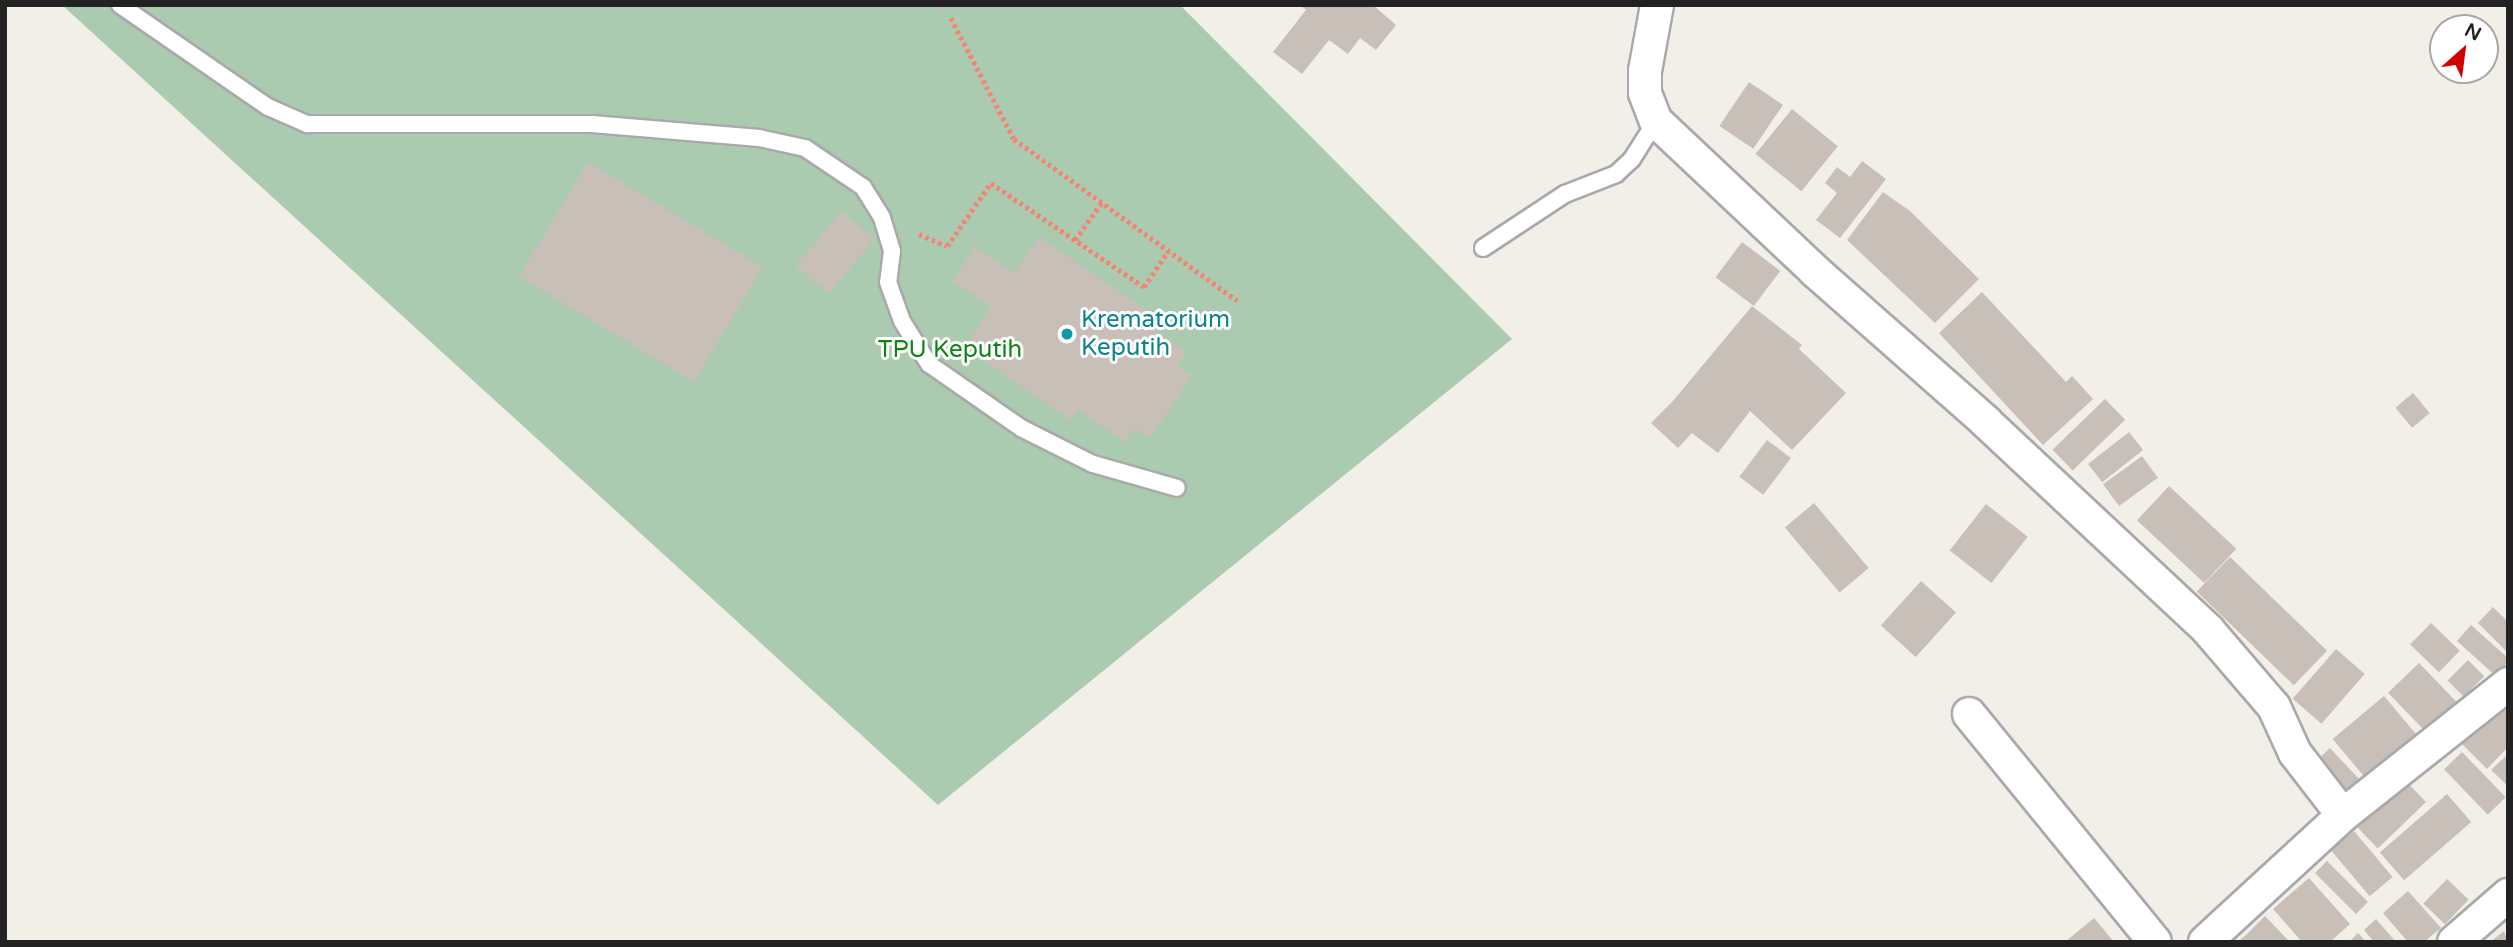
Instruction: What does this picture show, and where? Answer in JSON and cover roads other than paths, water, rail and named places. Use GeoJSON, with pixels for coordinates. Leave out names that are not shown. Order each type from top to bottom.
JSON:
{"type":"FeatureCollection","features":[{"type":"Feature","properties":{"kind":"street"},"geometry":{"type":"LineString","coordinates":[[1657,5],[1645,71],[1645,93],[1656,121],[1815,271],[1986,422],[2208,631],[2274,707],[2295,753],[2343,815]]}},
{"type":"Feature","properties":{"kind":"street"},"geometry":{"type":"LineString","coordinates":[[2205,942],[2343,815],[2508,684]]}},
{"type":"Feature","properties":{"kind":"street"},"geometry":{"type":"LineString","coordinates":[[1969,714],[2155,942]]}},
{"type":"Feature","properties":{"kind":"street"},"geometry":{"type":"LineString","coordinates":[[2454,942],[2508,895]]}},
{"type":"Feature","properties":{"kind":"lane"},"geometry":{"type":"LineString","coordinates":[[120,5],[268,107],[307,124],[592,124],[759,138],[805,148],[863,187],[883,218],[892,251],[888,282],[902,321],[929,364],[1021,428],[1093,464],[1177,488]]}},
{"type":"Feature","properties":{"kind":"lane"},"geometry":{"type":"LineString","coordinates":[[1483,248],[1565,194],[1616,174],[1632,159],[1656,121]]}},
{"type":"Feature","properties":{"kind":"place","name":"Krematorium Keputih"},"geometry":{"type":"Point","coordinates":[1067,334]}},
{"type":"Feature","properties":{"kind":"park label","name":"TPU Keputih"},"geometry":{"type":"Point","coordinates":[950,350]}}]}
